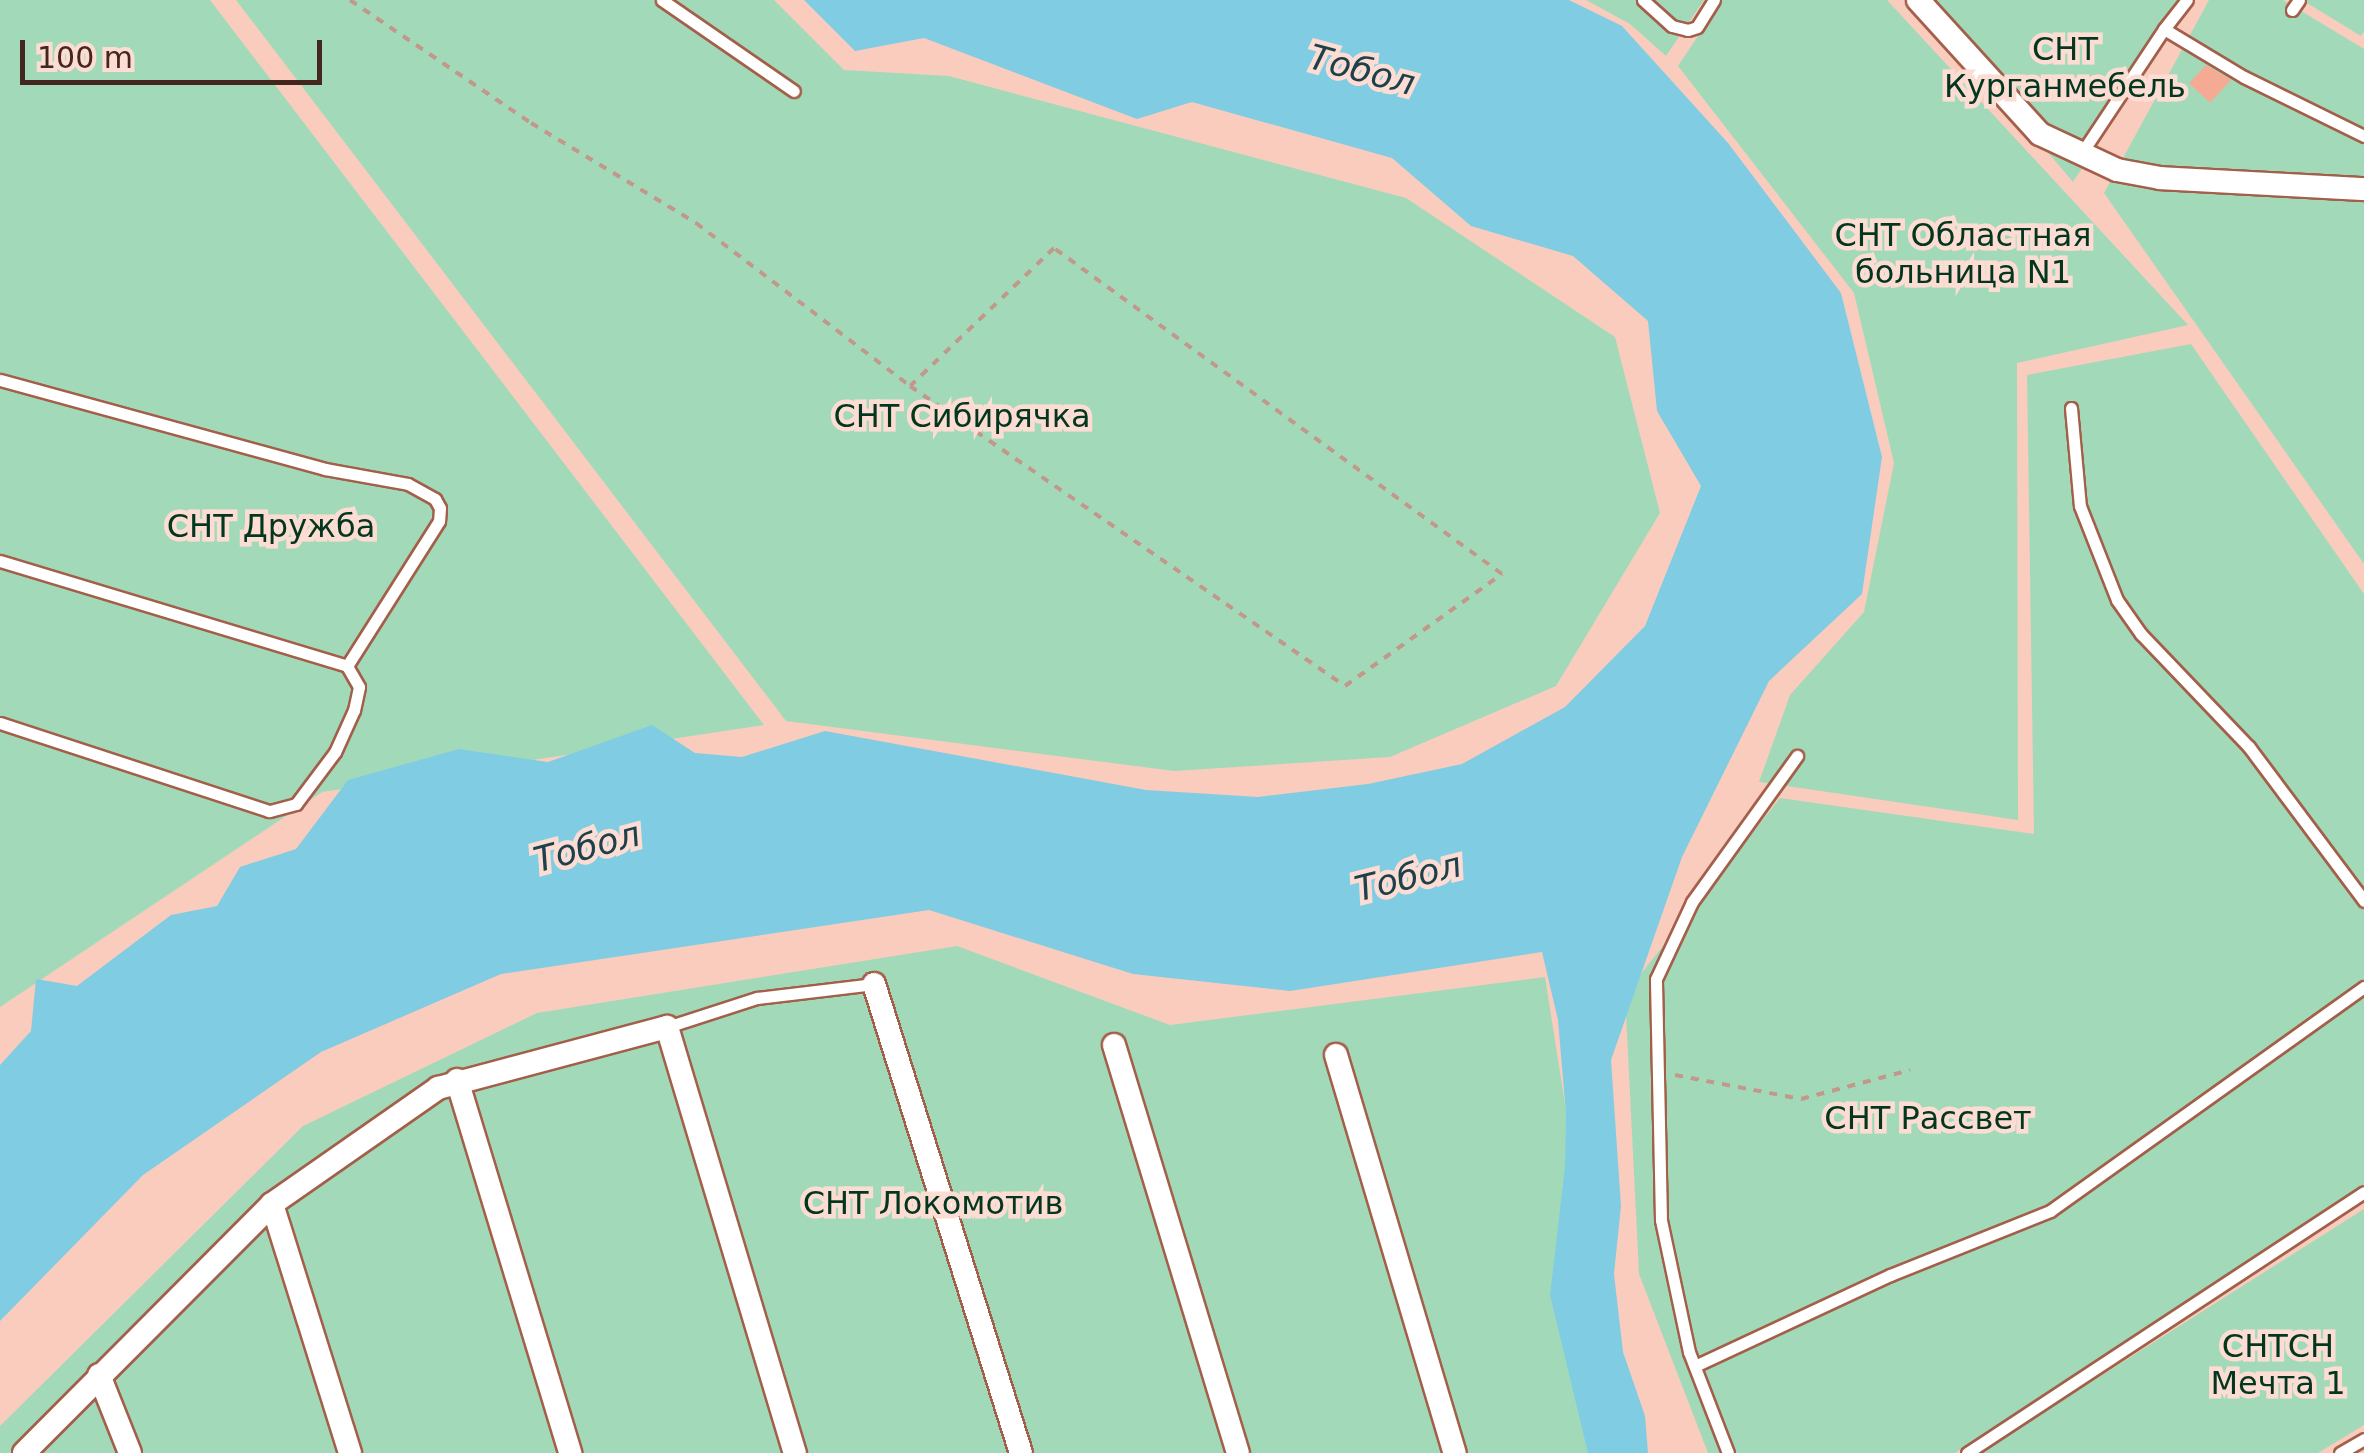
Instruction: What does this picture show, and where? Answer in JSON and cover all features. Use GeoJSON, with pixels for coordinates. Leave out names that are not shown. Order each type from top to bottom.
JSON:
{"type":"FeatureCollection","features":[{"type":"Feature","properties":{"kind":"street"},"geometry":{"type":"LineString","coordinates":[[1918,0],[2040,134],[2117,170],[2160,178],[2364,188]]}},
{"type":"Feature","properties":{"kind":"street"},"geometry":{"type":"LineString","coordinates":[[874,984],[1022,1453]]}},
{"type":"Feature","properties":{"kind":"street"},"geometry":{"type":"LineString","coordinates":[[24,1453],[272,1204],[438,1088],[667,1028],[795,1453]]}},
{"type":"Feature","properties":{"kind":"street"},"geometry":{"type":"LineString","coordinates":[[1114,1045],[1238,1453]]}},
{"type":"Feature","properties":{"kind":"street"},"geometry":{"type":"LineString","coordinates":[[1336,1055],[1455,1453]]}},
{"type":"Feature","properties":{"kind":"street"},"geometry":{"type":"LineString","coordinates":[[457,1080],[570,1453]]}},
{"type":"Feature","properties":{"kind":"street"},"geometry":{"type":"LineString","coordinates":[[272,1204],[350,1453]]}},
{"type":"Feature","properties":{"kind":"street"},"geometry":{"type":"LineString","coordinates":[[99,1375],[130,1453]]}},
{"type":"Feature","properties":{"kind":"lane"},"geometry":{"type":"LineString","coordinates":[[662,0],[794,91]]}},
{"type":"Feature","properties":{"kind":"lane"},"geometry":{"type":"LineString","coordinates":[[1643,0],[1672,26],[1688,30],[1697,26],[1714,0]]}},
{"type":"Feature","properties":{"kind":"lane"},"geometry":{"type":"LineString","coordinates":[[2081,154],[2187,0]]}},
{"type":"Feature","properties":{"kind":"lane"},"geometry":{"type":"LineString","coordinates":[[2164,29],[2260,86],[2364,136]]}},
{"type":"Feature","properties":{"kind":"lane"},"geometry":{"type":"LineString","coordinates":[[0,380],[325,468],[408,484],[435,499],[439,521],[347,666]]}},
{"type":"Feature","properties":{"kind":"lane"},"geometry":{"type":"LineString","coordinates":[[2071,408],[2080,506],[2118,600],[2141,634],[2249,747],[2364,901]]}},
{"type":"Feature","properties":{"kind":"lane"},"geometry":{"type":"LineString","coordinates":[[0,561],[347,666],[358,687],[354,710],[335,752],[296,804],[282,810],[269,811],[0,723]]}},
{"type":"Feature","properties":{"kind":"lane"},"geometry":{"type":"LineString","coordinates":[[1728,1453],[1695,1366],[1661,1220],[1656,979],[1692,902],[1797,756]]}},
{"type":"Feature","properties":{"kind":"lane"},"geometry":{"type":"LineString","coordinates":[[667,1028],[757,998],[874,984]]}},
{"type":"Feature","properties":{"kind":"lane"},"geometry":{"type":"LineString","coordinates":[[1695,1366],[1890,1275],[2050,1211],[2364,987]]}},
{"type":"Feature","properties":{"kind":"lane"},"geometry":{"type":"LineString","coordinates":[[1967,1453],[2364,1192]]}},
{"type":"Feature","properties":{"kind":"lane"},"geometry":{"type":"LineString","coordinates":[[2340,1453],[2364,1439]]}},
{"type":"Feature","properties":{"kind":"path"},"geometry":{"type":"LineString","coordinates":[[350,0],[531,122],[696,223],[910,386],[1345,686],[1502,574],[1054,248],[910,386]]}},
{"type":"Feature","properties":{"kind":"path"},"geometry":{"type":"LineString","coordinates":[[1656,1079],[1678,1074],[1801,1099],[1910,1070]]}},
{"type":"Feature","properties":{"kind":"green space","name":"СНТ Дружба"},"geometry":{"type":"Polygon","coordinates":[[[0,0],[210,0],[764,725],[322,792],[0,1007],[0,0]]]}},
{"type":"Feature","properties":{"kind":"green space","name":"СНТ Сибирячка"},"geometry":{"type":"Polygon","coordinates":[[[236,0],[774,0],[844,70],[949,76],[1406,198],[1615,337],[1660,513],[1556,686],[1390,757],[1174,771],[786,721],[236,0]]]}},
{"type":"Feature","properties":{"kind":"green space"},"geometry":{"type":"Polygon","coordinates":[[[1586,0],[1704,0],[1666,56],[1630,24],[1586,0]]]}},
{"type":"Feature","properties":{"kind":"green space","name":"СНТ Областная больница N1"},"geometry":{"type":"Polygon","coordinates":[[[1722,0],[1887,0],[2188,325],[2017,363],[2018,820],[1759,782],[1790,695],[1864,612],[1894,463],[1854,293],[1678,66],[1722,0]]]}},
{"type":"Feature","properties":{"kind":"green space","name":"СНТ Курганмебель"},"geometry":{"type":"Polygon","coordinates":[[[1918,0],[2192,0],[2073,182],[1918,0]]]}},
{"type":"Feature","properties":{"kind":"green space"},"geometry":{"type":"Polygon","coordinates":[[[2209,0],[2283,0],[2364,49],[2364,564],[2104,193],[2209,0]]]}},
{"type":"Feature","properties":{"kind":"green space"},"geometry":{"type":"Polygon","coordinates":[[[2302,0],[2364,0],[2364,32],[2361,36],[2302,0]]]}},
{"type":"Feature","properties":{"kind":"green space","name":"СНТ Рассвет"},"geometry":{"type":"Polygon","coordinates":[[[2191,344],[2364,594],[2364,1193],[1955,1453],[1708,1453],[1639,1274],[1625,994],[1780,798],[2034,834],[2027,375],[2191,344]]]}},
{"type":"Feature","properties":{"kind":"green space","name":"СНТ Локомотив"},"geometry":{"type":"Polygon","coordinates":[[[957,946],[1170,1025],[1545,977],[1620,1453],[0,1453],[0,1426],[303,1126],[537,1013],[957,946]]]}},
{"type":"Feature","properties":{"kind":"green space","name":"СНТСН Мечта 1"},"geometry":{"type":"Polygon","coordinates":[[[2364,1209],[2364,1425],[2318,1453],[1979,1453],[2364,1209]]]}},
{"type":"Feature","properties":{"kind":"water","name":"Тобол"},"geometry":{"type":"Polygon","coordinates":[[[804,0],[1569,0],[1622,26],[1728,143],[1841,293],[1882,457],[1862,594],[1769,681],[1682,857],[1611,1060],[1621,1206],[1614,1274],[1623,1352],[1645,1416],[1648,1453],[1588,1453],[1550,1295],[1565,1167],[1566,1114],[1558,1020],[1542,952],[1290,991],[1133,974],[929,910],[501,974],[321,1052],[143,1175],[0,1321],[0,1065],[31,1031],[36,979],[77,986],[171,915],[217,906],[240,867],[296,849],[348,780],[459,749],[548,762],[652,725],[695,753],[742,757],[825,731],[1146,790],[1258,797],[1368,784],[1462,764],[1565,707],[1645,626],[1701,486],[1657,411],[1648,321],[1573,256],[1471,226],[1392,158],[1192,102],[1137,119],[924,38],[855,51],[804,0]]]}},
{"type":"Feature","properties":{"kind":"building"},"geometry":{"type":"Polygon","coordinates":[[[2206,65],[2231,80],[2210,103],[2189,83],[2206,65]]]}}]}
